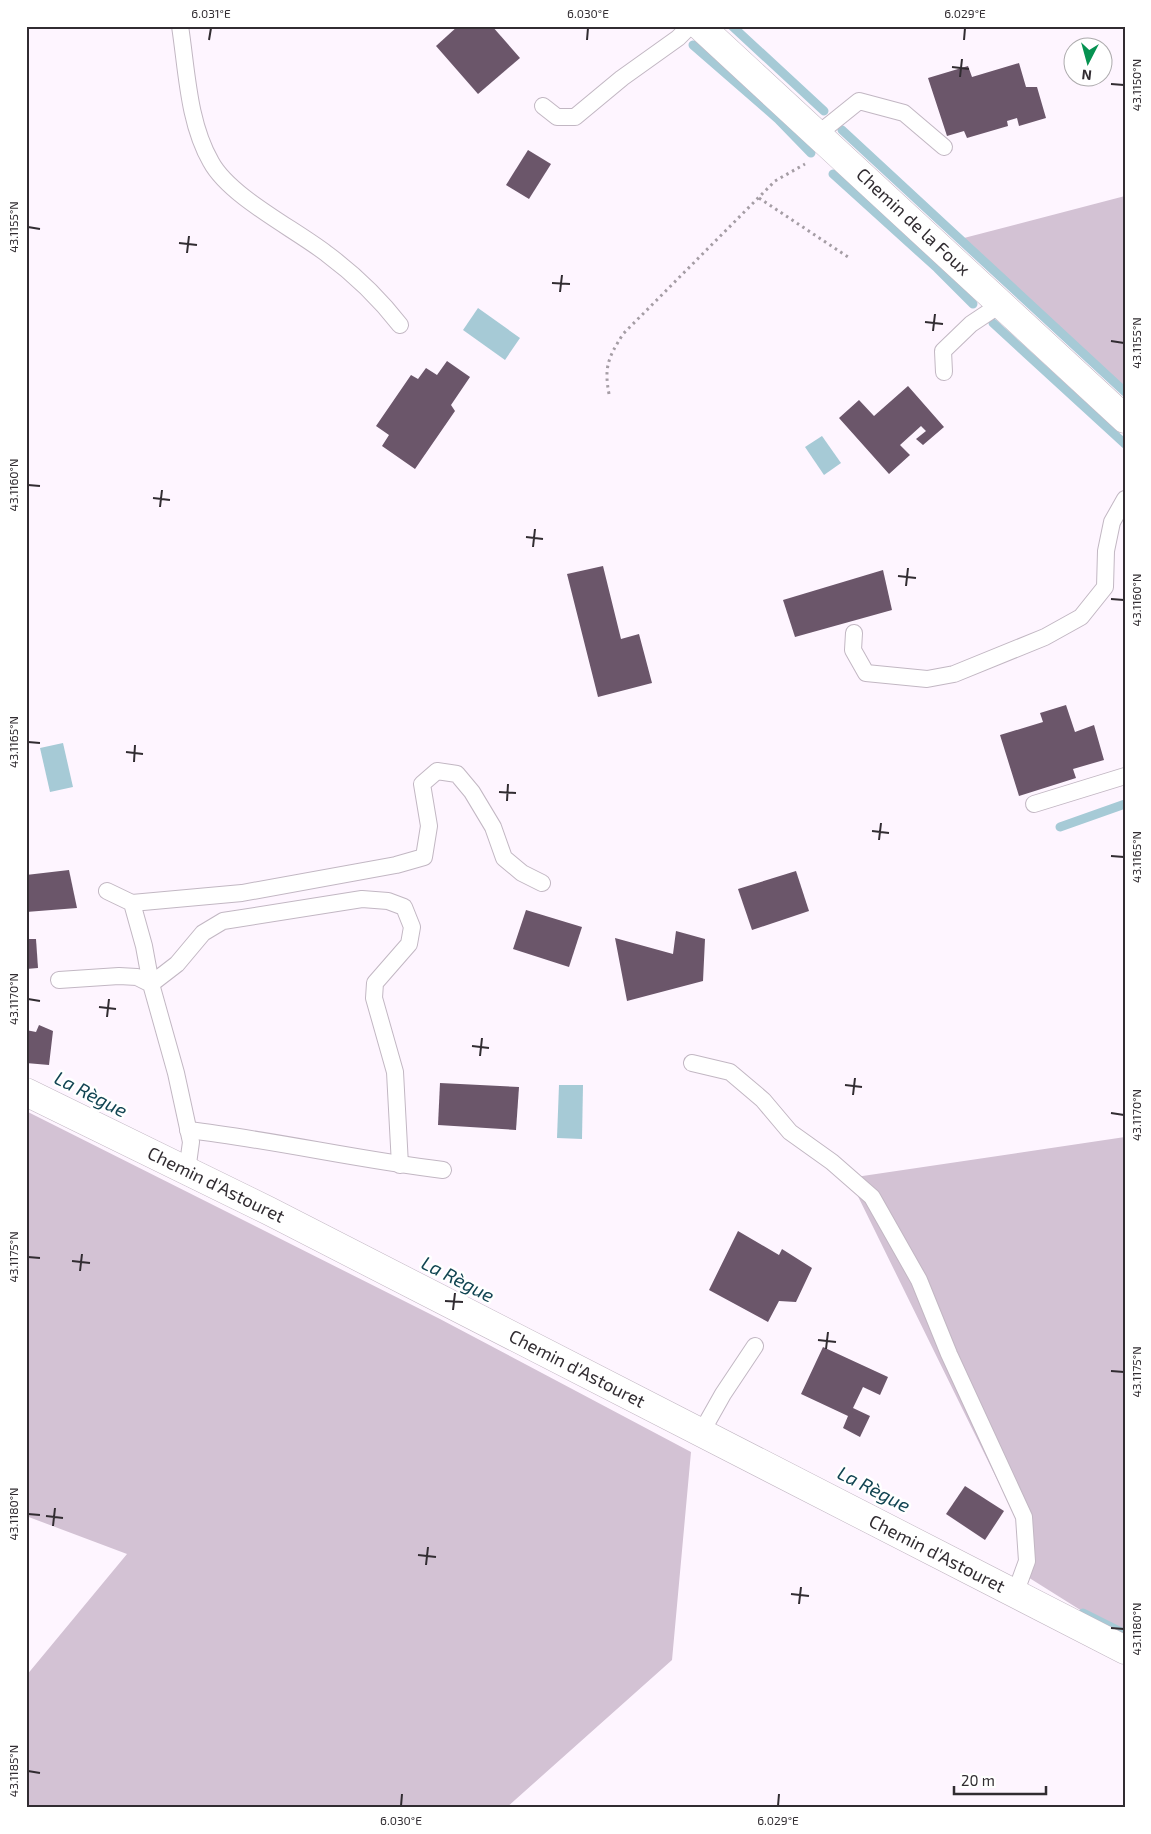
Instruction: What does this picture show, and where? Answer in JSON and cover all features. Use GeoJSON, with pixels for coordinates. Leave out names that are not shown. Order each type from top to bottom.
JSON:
{"type":"FeatureCollection","features":[{"type":"Feature","properties":{"kind":"street","name":"Chemin de la Foux"},"geometry":{"type":"LineString","coordinates":[[700,26],[1125,419]]}},
{"type":"Feature","properties":{"kind":"street","name":"Chemin d'Astouret"},"geometry":{"type":"LineString","coordinates":[[26,1092],[187,1171],[1125,1650]]}},
{"type":"Feature","properties":{"kind":"lane"},"geometry":{"type":"LineString","coordinates":[[180,26],[195,126],[212,164],[239,194],[327,254],[383,303],[400,325]]}},
{"type":"Feature","properties":{"kind":"lane"},"geometry":{"type":"LineString","coordinates":[[543,106],[557,117],[576,117],[622,78],[678,38],[690,26]]}},
{"type":"Feature","properties":{"kind":"lane"},"geometry":{"type":"LineString","coordinates":[[827,142],[859,101],[904,113],[944,147]]}},
{"type":"Feature","properties":{"kind":"lane"},"geometry":{"type":"LineString","coordinates":[[944,372],[943,351],[971,324],[1002,304]]}},
{"type":"Feature","properties":{"kind":"lane"},"geometry":{"type":"LineString","coordinates":[[854,633],[853,650],[866,673],[927,679],[954,674],[1045,637],[1080,617],[1105,587],[1106,551],[1112,522],[1125,499]]}},
{"type":"Feature","properties":{"kind":"lane"},"geometry":{"type":"LineString","coordinates":[[107,891],[132,903],[242,893],[396,865],[424,857],[429,826],[422,784],[437,771],[457,774],[472,792],[493,827],[504,858],[522,873],[542,883]]}},
{"type":"Feature","properties":{"kind":"lane"},"geometry":{"type":"LineString","coordinates":[[1034,804],[1125,776]]}},
{"type":"Feature","properties":{"kind":"lane"},"geometry":{"type":"LineString","coordinates":[[151,984],[177,964],[203,934],[223,921],[362,899],[388,901],[404,907],[412,927],[409,944],[375,983],[374,998],[396,1072],[400,1165]]}},
{"type":"Feature","properties":{"kind":"lane"},"geometry":{"type":"LineString","coordinates":[[132,903],[144,946],[151,984],[176,1073],[191,1142],[187,1171]]}},
{"type":"Feature","properties":{"kind":"lane"},"geometry":{"type":"LineString","coordinates":[[59,980],[119,976],[137,977],[151,984]]}},
{"type":"Feature","properties":{"kind":"lane"},"geometry":{"type":"LineString","coordinates":[[692,1063],[730,1072],[763,1100],[790,1132],[832,1162],[872,1197],[919,1280],[949,1354],[1024,1518],[1027,1561],[1015,1594]]}},
{"type":"Feature","properties":{"kind":"lane"},"geometry":{"type":"LineString","coordinates":[[188,1130],[236,1136],[400,1165],[443,1170]]}},
{"type":"Feature","properties":{"kind":"lane"},"geometry":{"type":"LineString","coordinates":[[701,1433],[723,1394],[755,1346]]}},
{"type":"Feature","properties":{"kind":"path"},"geometry":{"type":"LineString","coordinates":[[609,394],[605,374],[607,362],[623,334],[774,181],[793,169],[827,142]]}},
{"type":"Feature","properties":{"kind":"path"},"geometry":{"type":"LineString","coordinates":[[758,198],[848,257]]}},
{"type":"Feature","properties":{"kind":"shaded area"},"geometry":{"type":"Polygon","coordinates":[[[1125,196],[1125,395],[961,243],[964,238],[1125,196]]]}},
{"type":"Feature","properties":{"kind":"shaded area"},"geometry":{"type":"Polygon","coordinates":[[[26,1111],[440,1319],[691,1452],[672,1660],[506,1808],[26,1808],[26,1676],[127,1554],[26,1516],[26,1111]]]}},
{"type":"Feature","properties":{"kind":"shaded area"},"geometry":{"type":"Polygon","coordinates":[[[1125,1137],[1125,1638],[1023,1574],[1016,1518],[849,1178],[1125,1137]]]}},
{"type":"Feature","properties":{"kind":"water"},"geometry":{"type":"Polygon","coordinates":[[[478,308],[520,338],[505,360],[463,330],[478,308]]]}},
{"type":"Feature","properties":{"kind":"water"},"geometry":{"type":"Polygon","coordinates":[[[822,436],[841,463],[824,475],[805,447],[822,436]]]}},
{"type":"Feature","properties":{"kind":"water"},"geometry":{"type":"Polygon","coordinates":[[[63,743],[73,787],[50,792],[40,748],[63,743]]]}},
{"type":"Feature","properties":{"kind":"water"},"geometry":{"type":"Polygon","coordinates":[[[559,1085],[583,1085],[582,1139],[557,1138],[559,1085]]]}},
{"type":"Feature","properties":{"kind":"building"},"geometry":{"type":"Polygon","coordinates":[[[458,26],[492,26],[520,58],[478,94],[436,46],[458,26]]]}},
{"type":"Feature","properties":{"kind":"building"},"geometry":{"type":"Polygon","coordinates":[[[1019,63],[1026,87],[1037,87],[1046,118],[1019,126],[1017,118],[1007,121],[1008,126],[967,138],[964,131],[947,136],[928,78],[968,66],[972,77],[1019,63]]]}},
{"type":"Feature","properties":{"kind":"building"},"geometry":{"type":"Polygon","coordinates":[[[528,150],[551,164],[529,199],[506,185],[528,150]]]}},
{"type":"Feature","properties":{"kind":"building"},"geometry":{"type":"Polygon","coordinates":[[[447,361],[470,377],[451,405],[455,411],[415,469],[382,446],[389,435],[376,426],[411,375],[418,379],[426,368],[437,375],[447,361]]]}},
{"type":"Feature","properties":{"kind":"building"},"geometry":{"type":"Polygon","coordinates":[[[908,386],[944,427],[923,445],[916,439],[926,431],[921,426],[900,445],[910,455],[889,474],[839,418],[859,400],[874,416],[908,386]]]}},
{"type":"Feature","properties":{"kind":"building"},"geometry":{"type":"Polygon","coordinates":[[[603,566],[621,639],[639,634],[652,683],[598,697],[567,574],[603,566]]]}},
{"type":"Feature","properties":{"kind":"building"},"geometry":{"type":"Polygon","coordinates":[[[883,570],[892,610],[795,637],[783,600],[883,570]]]}},
{"type":"Feature","properties":{"kind":"building"},"geometry":{"type":"Polygon","coordinates":[[[1066,705],[1075,732],[1094,725],[1104,760],[1073,769],[1076,778],[1019,796],[1000,735],[1043,722],[1040,713],[1066,705]]]}},
{"type":"Feature","properties":{"kind":"building"},"geometry":{"type":"Polygon","coordinates":[[[69,870],[77,908],[26,912],[26,875],[69,870]]]}},
{"type":"Feature","properties":{"kind":"building"},"geometry":{"type":"Polygon","coordinates":[[[796,871],[809,911],[752,930],[738,889],[796,871]]]}},
{"type":"Feature","properties":{"kind":"building"},"geometry":{"type":"Polygon","coordinates":[[[526,910],[582,927],[569,967],[513,949],[526,910]]]}},
{"type":"Feature","properties":{"kind":"building"},"geometry":{"type":"Polygon","coordinates":[[[676,931],[705,939],[703,981],[627,1001],[615,938],[673,954],[676,931]]]}},
{"type":"Feature","properties":{"kind":"building"},"geometry":{"type":"Polygon","coordinates":[[[26,939],[36,939],[38,968],[26,969],[26,939]]]}},
{"type":"Feature","properties":{"kind":"building"},"geometry":{"type":"Polygon","coordinates":[[[39,1025],[53,1031],[49,1065],[26,1063],[26,1030],[36,1032],[39,1025]]]}},
{"type":"Feature","properties":{"kind":"building"},"geometry":{"type":"Polygon","coordinates":[[[440,1083],[519,1087],[516,1130],[438,1125],[440,1083]]]}},
{"type":"Feature","properties":{"kind":"building"},"geometry":{"type":"Polygon","coordinates":[[[738,1231],[779,1255],[782,1249],[812,1268],[796,1302],[779,1301],[768,1322],[709,1290],[738,1231]]]}},
{"type":"Feature","properties":{"kind":"building"},"geometry":{"type":"Polygon","coordinates":[[[823,1347],[888,1377],[880,1395],[863,1387],[853,1408],[870,1416],[860,1437],[843,1428],[848,1416],[801,1394],[823,1347]]]}},
{"type":"Feature","properties":{"kind":"building"},"geometry":{"type":"Polygon","coordinates":[[[965,1486],[1004,1511],[985,1540],[946,1514],[965,1486]]]}},
{"type":"Feature","properties":{"kind":"waterway"},"geometry":{"type":"LineString","coordinates":[[732,26],[824,111]]}},
{"type":"Feature","properties":{"kind":"waterway"},"geometry":{"type":"LineString","coordinates":[[693,45],[778,119],[811,153]]}},
{"type":"Feature","properties":{"kind":"waterway"},"geometry":{"type":"LineString","coordinates":[[842,130],[1125,392]]}},
{"type":"Feature","properties":{"kind":"waterway"},"geometry":{"type":"LineString","coordinates":[[833,174],[937,268],[973,304]]}},
{"type":"Feature","properties":{"kind":"waterway"},"geometry":{"type":"LineString","coordinates":[[993,323],[1125,444]]}},
{"type":"Feature","properties":{"kind":"waterway"},"geometry":{"type":"LineString","coordinates":[[1060,827],[1125,804]]}},
{"type":"Feature","properties":{"kind":"waterway","name":"La Règue"},"geometry":{"type":"LineString","coordinates":[[1083,1613],[1125,1634]]}}]}
